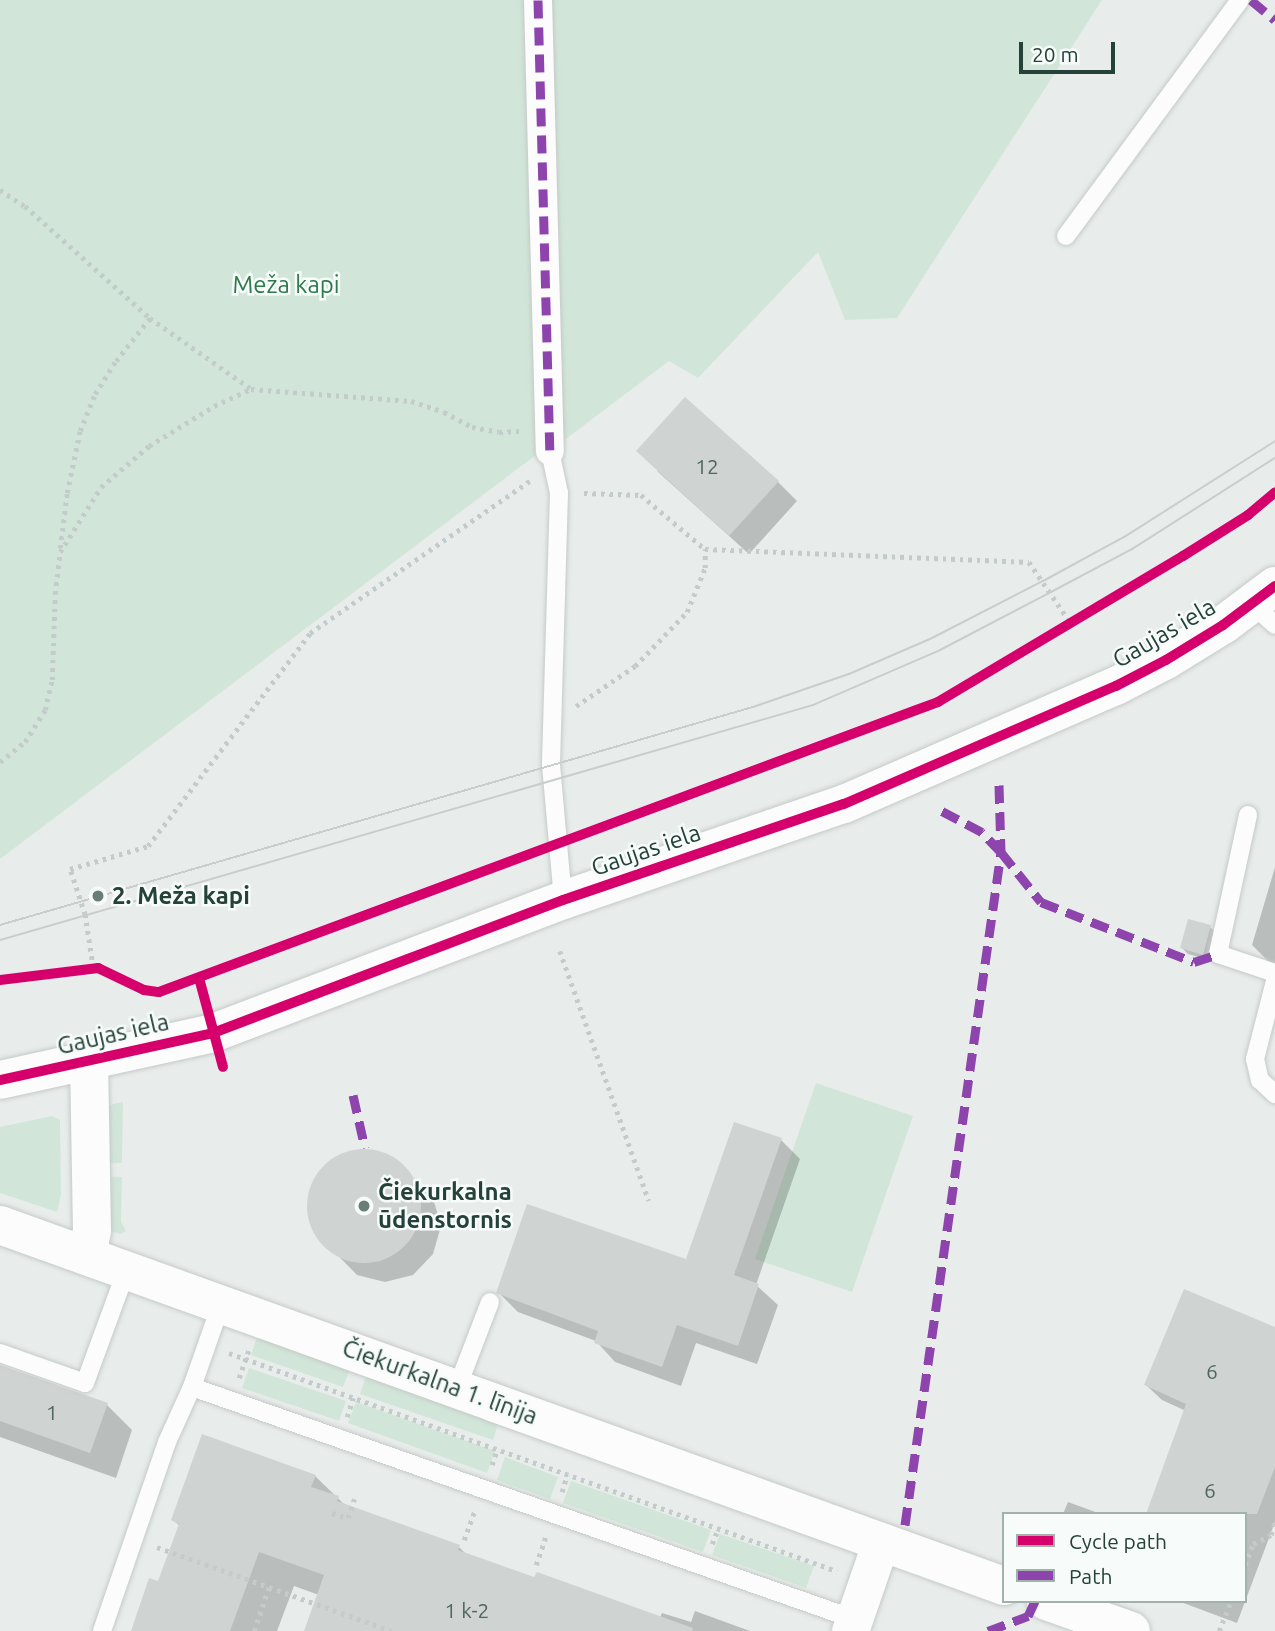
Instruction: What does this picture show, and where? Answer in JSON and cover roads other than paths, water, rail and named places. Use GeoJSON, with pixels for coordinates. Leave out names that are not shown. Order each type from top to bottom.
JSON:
{"type":"FeatureCollection","features":[{"type":"Feature","properties":{"kind":"street"},"geometry":{"type":"LineString","coordinates":[[538,0],[550,448]]}},
{"type":"Feature","properties":{"kind":"street","name":"Gaujas iela"},"geometry":{"type":"LineString","coordinates":[[0,1080],[213,1033],[563,900],[845,804],[1115,686],[1268,605]]}},
{"type":"Feature","properties":{"kind":"street"},"geometry":{"type":"LineString","coordinates":[[87,1256],[92,1231],[89,1062]]}},
{"type":"Feature","properties":{"kind":"street","name":"Čiekurkalna 1. līnija"},"geometry":{"type":"LineString","coordinates":[[0,1225],[1002,1585]]}},
{"type":"Feature","properties":{"kind":"street"},"geometry":{"type":"LineString","coordinates":[[852,1625],[881,1541]]}},
{"type":"Feature","properties":{"kind":"street"},"geometry":{"type":"LineString","coordinates":[[1052,1603],[1131,1631]]}},
{"type":"Feature","properties":{"kind":"lane"},"geometry":{"type":"LineString","coordinates":[[1066,236],[1240,0]]}},
{"type":"Feature","properties":{"kind":"lane"},"geometry":{"type":"LineString","coordinates":[[550,448],[559,493],[551,781],[563,900]]}},
{"type":"Feature","properties":{"kind":"lane"},"geometry":{"type":"LineString","coordinates":[[1248,815],[1218,954],[1275,973]]}},
{"type":"Feature","properties":{"kind":"lane"},"geometry":{"type":"LineString","coordinates":[[1275,981],[1255,1059],[1260,1080],[1275,1094]]}},
{"type":"Feature","properties":{"kind":"lane"},"geometry":{"type":"LineString","coordinates":[[0,1353],[85,1383],[127,1269]]}},
{"type":"Feature","properties":{"kind":"lane"},"geometry":{"type":"LineString","coordinates":[[457,1388],[490,1302]]}},
{"type":"Feature","properties":{"kind":"lane"},"geometry":{"type":"LineString","coordinates":[[102,1631],[167,1442],[192,1387],[221,1304]]}},
{"type":"Feature","properties":{"kind":"lane"},"geometry":{"type":"LineString","coordinates":[[192,1387],[852,1625]]}},
{"type":"Feature","properties":{"kind":"tram line"},"geometry":{"type":"LineString","coordinates":[[0,925],[753,707],[849,674],[932,638],[1124,537],[1275,441]]}},
{"type":"Feature","properties":{"kind":"tram line"},"geometry":{"type":"LineString","coordinates":[[0,940],[813,705],[940,650],[1132,549],[1275,458]]}},
{"type":"Feature","properties":{"kind":"place","name":"2. Meža kapi"},"geometry":{"type":"Point","coordinates":[98,896]}},
{"type":"Feature","properties":{"kind":"place","name":"Čiekurkalna ūdenstornis"},"geometry":{"type":"Point","coordinates":[364,1206]}},
{"type":"Feature","properties":{"kind":"park label","name":"Meža kapi"},"geometry":{"type":"Point","coordinates":[286,285]}}]}
